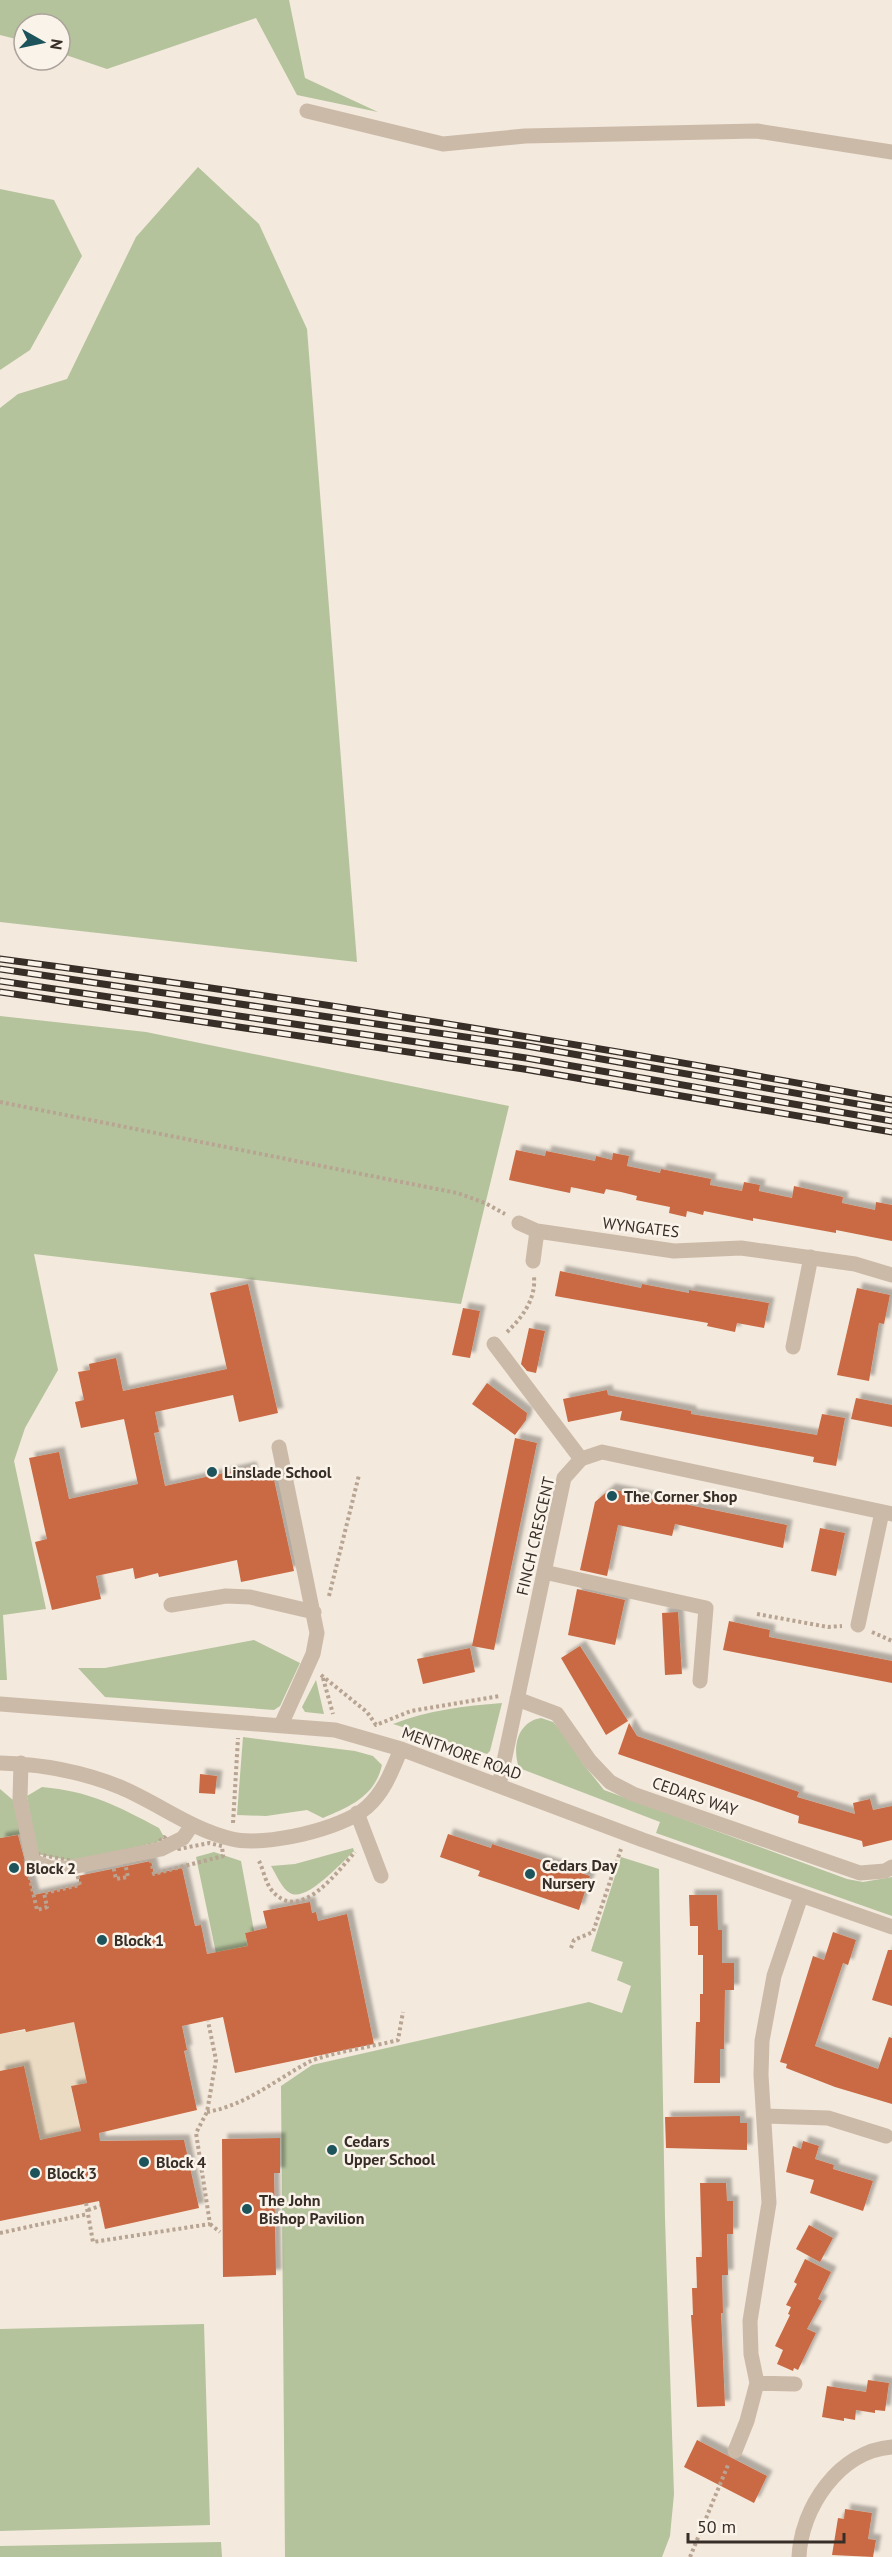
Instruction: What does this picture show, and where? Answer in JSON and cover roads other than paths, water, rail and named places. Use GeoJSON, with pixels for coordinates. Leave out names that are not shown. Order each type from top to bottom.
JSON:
{"type":"FeatureCollection","features":[{"type":"Feature","properties":{"kind":"street"},"geometry":{"type":"LineString","coordinates":[[308,111],[443,144],[525,136],[758,131],[892,152]]}},
{"type":"Feature","properties":{"kind":"street","name":"WYNGATES"},"geometry":{"type":"LineString","coordinates":[[519,1223],[537,1232],[674,1251],[741,1248],[812,1257],[855,1264],[892,1275]]}},
{"type":"Feature","properties":{"kind":"street"},"geometry":{"type":"LineString","coordinates":[[533,1261],[537,1232]]}},
{"type":"Feature","properties":{"kind":"street"},"geometry":{"type":"LineString","coordinates":[[793,1347],[812,1257]]}},
{"type":"Feature","properties":{"kind":"street"},"geometry":{"type":"LineString","coordinates":[[494,1344],[581,1459],[602,1452],[887,1513],[858,1625]]}},
{"type":"Feature","properties":{"kind":"street"},"geometry":{"type":"LineString","coordinates":[[279,1447],[317,1633],[313,1654],[281,1725]]}},
{"type":"Feature","properties":{"kind":"street","name":"FINCH CRESCENT"},"geometry":{"type":"LineString","coordinates":[[499,1785],[564,1478],[581,1459]]}},
{"type":"Feature","properties":{"kind":"street"},"geometry":{"type":"LineString","coordinates":[[544,1572],[706,1608],[700,1681]]}},
{"type":"Feature","properties":{"kind":"street"},"geometry":{"type":"LineString","coordinates":[[171,1605],[226,1596],[250,1597],[314,1612]]}},
{"type":"Feature","properties":{"kind":"street","name":"CEDARS WAY"},"geometry":{"type":"LineString","coordinates":[[518,1699],[557,1714],[590,1761],[610,1782],[633,1794],[860,1873],[885,1871],[892,1867]]}},
{"type":"Feature","properties":{"kind":"street","name":"MENTMORE ROAD"},"geometry":{"type":"LineString","coordinates":[[0,1704],[335,1730],[401,1749],[801,1896],[892,1927]]}},
{"type":"Feature","properties":{"kind":"street"},"geometry":{"type":"LineString","coordinates":[[0,1763],[21,1763],[94,1778],[120,1787],[192,1825],[232,1839],[260,1840],[304,1835],[366,1808],[387,1785],[401,1749]]}},
{"type":"Feature","properties":{"kind":"street"},"geometry":{"type":"LineString","coordinates":[[21,1763],[20,1799],[33,1861],[50,1868],[67,1868],[161,1849],[183,1838],[192,1825]]}},
{"type":"Feature","properties":{"kind":"street"},"geometry":{"type":"LineString","coordinates":[[357,1813],[381,1876]]}},
{"type":"Feature","properties":{"kind":"street"},"geometry":{"type":"LineString","coordinates":[[735,2451],[747,2421],[757,2383],[751,2354],[750,2321],[769,2203],[761,2075],[766,2008],[774,1976],[801,1896]]}},
{"type":"Feature","properties":{"kind":"street"},"geometry":{"type":"LineString","coordinates":[[764,2116],[828,2118],[886,2136]]}},
{"type":"Feature","properties":{"kind":"street"},"geometry":{"type":"LineString","coordinates":[[757,2383],[795,2384]]}},
{"type":"Feature","properties":{"kind":"street"},"geometry":{"type":"LineString","coordinates":[[799,2557],[800,2539],[813,2503],[830,2481],[852,2461],[882,2448],[892,2447]]}},
{"type":"Feature","properties":{"kind":"railway"},"geometry":{"type":"LineString","coordinates":[[0,959],[447,1024],[892,1100]]}},
{"type":"Feature","properties":{"kind":"railway"},"geometry":{"type":"LineString","coordinates":[[0,969],[527,1046],[892,1110]]}},
{"type":"Feature","properties":{"kind":"railway"},"geometry":{"type":"LineString","coordinates":[[0,981],[526,1058],[892,1121]]}},
{"type":"Feature","properties":{"kind":"railway"},"geometry":{"type":"LineString","coordinates":[[0,992],[524,1069],[892,1132]]}},
{"type":"Feature","properties":{"kind":"place","name":"Linslade School"},"geometry":{"type":"Point","coordinates":[212,1472]}},
{"type":"Feature","properties":{"kind":"place","name":"The Corner Shop"},"geometry":{"type":"Point","coordinates":[612,1496]}},
{"type":"Feature","properties":{"kind":"place","name":"Block 2"},"geometry":{"type":"Point","coordinates":[14,1868]}},
{"type":"Feature","properties":{"kind":"place","name":"Cedars Day Nursery"},"geometry":{"type":"Point","coordinates":[530,1874]}},
{"type":"Feature","properties":{"kind":"place","name":"Block 1"},"geometry":{"type":"Point","coordinates":[102,1940]}},
{"type":"Feature","properties":{"kind":"place","name":"Cedars Upper School"},"geometry":{"type":"Point","coordinates":[332,2150]}},
{"type":"Feature","properties":{"kind":"place","name":"Block 4"},"geometry":{"type":"Point","coordinates":[144,2162]}},
{"type":"Feature","properties":{"kind":"place","name":"Block 3"},"geometry":{"type":"Point","coordinates":[35,2173]}},
{"type":"Feature","properties":{"kind":"place","name":"The John Bishop Pavilion"},"geometry":{"type":"Point","coordinates":[247,2209]}}]}
